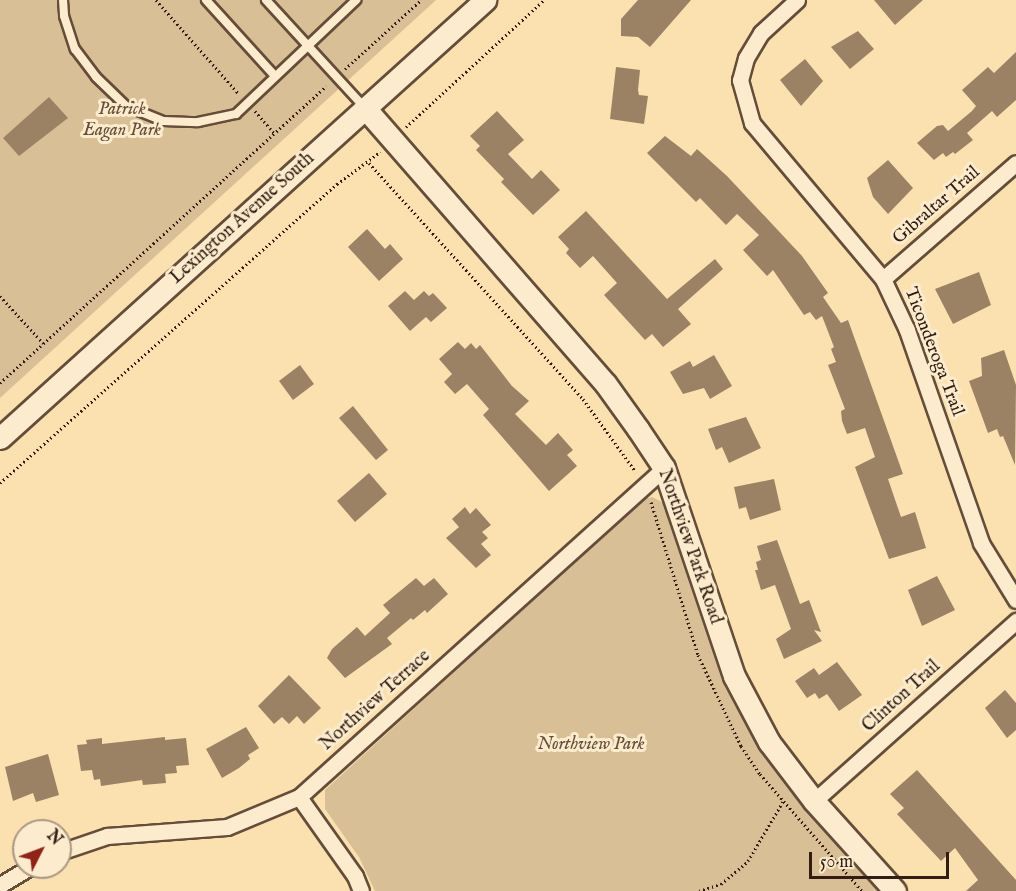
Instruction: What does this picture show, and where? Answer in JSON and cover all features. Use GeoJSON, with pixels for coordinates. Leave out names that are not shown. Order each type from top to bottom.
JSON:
{"type":"FeatureCollection","features":[{"type":"Feature","properties":{"kind":"street","name":"Lexington Avenue South"},"geometry":{"type":"LineString","coordinates":[[0,438],[485,0]]}},
{"type":"Feature","properties":{"kind":"street","name":"Ticonderoga Trail"},"geometry":{"type":"LineString","coordinates":[[797,0],[761,33],[740,80],[752,123],[883,279],[907,330],[981,543],[1016,600]]}},
{"type":"Feature","properties":{"kind":"street","name":"Northview Park Road"},"geometry":{"type":"LineString","coordinates":[[365,108],[605,383],[664,468],[734,676],[769,742],[808,793],[895,891]]}},
{"type":"Feature","properties":{"kind":"street","name":"Gibraltar Trail"},"geometry":{"type":"LineString","coordinates":[[883,279],[1016,163]]}},
{"type":"Feature","properties":{"kind":"street","name":"Northview Terrace"},"geometry":{"type":"LineString","coordinates":[[72,848],[107,836],[227,827],[299,796],[664,468]]}},
{"type":"Feature","properties":{"kind":"street","name":"Clinton Trail"},"geometry":{"type":"LineString","coordinates":[[808,793],[1016,621]]}},
{"type":"Feature","properties":{"kind":"street"},"geometry":{"type":"LineString","coordinates":[[299,796],[355,876],[361,891]]}},
{"type":"Feature","properties":{"kind":"lane"},"geometry":{"type":"LineString","coordinates":[[63,0],[64,16],[75,49],[96,77],[126,106],[163,121],[198,122],[236,114],[306,45],[356,0]]}},
{"type":"Feature","properties":{"kind":"lane"},"geometry":{"type":"LineString","coordinates":[[206,0],[275,76]]}},
{"type":"Feature","properties":{"kind":"lane"},"geometry":{"type":"LineString","coordinates":[[266,0],[365,108]]}},
{"type":"Feature","properties":{"kind":"path"},"geometry":{"type":"LineString","coordinates":[[156,0],[274,133]]}},
{"type":"Feature","properties":{"kind":"path"},"geometry":{"type":"LineString","coordinates":[[0,383],[421,0]]}},
{"type":"Feature","properties":{"kind":"path"},"geometry":{"type":"LineString","coordinates":[[0,483],[337,184],[369,163],[544,0]]}},
{"type":"Feature","properties":{"kind":"path"},"geometry":{"type":"LineString","coordinates":[[0,296],[43,343]]}},
{"type":"Feature","properties":{"kind":"path"},"geometry":{"type":"LineString","coordinates":[[699,891],[721,884],[748,861],[783,801],[808,793]]}},
{"type":"Feature","properties":{"kind":"green space","name":"Patrick Eagan Park"},"geometry":{"type":"Polygon","coordinates":[[[0,0],[436,0],[0,398],[0,0]]]}},
{"type":"Feature","properties":{"kind":"green space","name":"Northview Park"},"geometry":{"type":"Polygon","coordinates":[[[652,497],[666,504],[725,687],[757,745],[881,891],[375,891],[359,857],[325,809],[325,790],[644,499],[652,497]]]}},
{"type":"Feature","properties":{"kind":"building"},"geometry":{"type":"Polygon","coordinates":[[[638,0],[691,0],[650,47],[638,37],[621,36],[621,19],[638,0]]]}},
{"type":"Feature","properties":{"kind":"building"},"geometry":{"type":"Polygon","coordinates":[[[874,0],[923,0],[895,25],[874,0]]]}},
{"type":"Feature","properties":{"kind":"building"},"geometry":{"type":"Polygon","coordinates":[[[858,31],[874,49],[850,69],[831,47],[858,31]]]}},
{"type":"Feature","properties":{"kind":"building"},"geometry":{"type":"Polygon","coordinates":[[[1016,52],[1016,100],[997,117],[992,111],[967,133],[973,140],[955,154],[953,152],[946,157],[943,153],[934,160],[917,143],[937,126],[943,125],[948,131],[972,111],[976,106],[962,90],[988,67],[994,73],[1016,52]]]}},
{"type":"Feature","properties":{"kind":"building"},"geometry":{"type":"Polygon","coordinates":[[[805,59],[823,81],[801,106],[780,80],[805,59]]]}},
{"type":"Feature","properties":{"kind":"building"},"geometry":{"type":"Polygon","coordinates":[[[616,67],[640,70],[639,95],[648,96],[644,124],[610,119],[616,67]]]}},
{"type":"Feature","properties":{"kind":"building"},"geometry":{"type":"Polygon","coordinates":[[[49,97],[68,118],[19,156],[3,138],[49,97]]]}},
{"type":"Feature","properties":{"kind":"building"},"geometry":{"type":"Polygon","coordinates":[[[497,111],[524,140],[508,154],[532,179],[541,170],[560,190],[533,215],[501,182],[504,179],[476,150],[480,146],[470,136],[497,111]]]}},
{"type":"Feature","properties":{"kind":"building"},"geometry":{"type":"Polygon","coordinates":[[[665,136],[691,156],[697,149],[727,176],[802,256],[828,293],[823,297],[841,323],[848,320],[903,474],[888,479],[901,517],[915,512],[926,548],[889,559],[855,467],[875,457],[865,428],[847,434],[842,421],[841,411],[845,409],[828,365],[836,362],[831,349],[834,347],[822,316],[816,320],[810,312],[804,315],[773,270],[767,276],[743,250],[759,235],[737,214],[726,225],[700,198],[696,202],[647,153],[665,136]]]}},
{"type":"Feature","properties":{"kind":"building"},"geometry":{"type":"Polygon","coordinates":[[[888,160],[913,188],[888,214],[873,197],[867,178],[888,160]]]}},
{"type":"Feature","properties":{"kind":"building"},"geometry":{"type":"Polygon","coordinates":[[[586,211],[667,299],[715,259],[723,269],[678,309],[691,324],[663,347],[652,334],[645,340],[604,295],[617,283],[593,256],[580,268],[566,253],[569,249],[558,237],[586,211]]]}},
{"type":"Feature","properties":{"kind":"building"},"geometry":{"type":"Polygon","coordinates":[[[367,229],[385,249],[390,244],[403,259],[379,281],[348,247],[367,229]]]}},
{"type":"Feature","properties":{"kind":"building"},"geometry":{"type":"Polygon","coordinates":[[[979,272],[991,305],[953,324],[935,289],[979,272]]]}},
{"type":"Feature","properties":{"kind":"building"},"geometry":{"type":"Polygon","coordinates":[[[405,291],[414,300],[424,291],[429,296],[433,293],[447,308],[431,322],[426,317],[410,331],[388,306],[405,291]]]}},
{"type":"Feature","properties":{"kind":"building"},"geometry":{"type":"Polygon","coordinates":[[[458,342],[465,349],[471,343],[476,349],[480,345],[512,386],[529,401],[515,414],[546,445],[558,433],[573,450],[567,455],[577,466],[549,491],[483,415],[489,409],[467,384],[455,394],[444,382],[452,374],[439,359],[458,342]]]}},
{"type":"Feature","properties":{"kind":"building"},"geometry":{"type":"Polygon","coordinates":[[[1004,350],[1016,385],[1015,465],[1003,436],[1000,437],[997,429],[988,433],[969,381],[982,376],[981,358],[1004,350]]]}},
{"type":"Feature","properties":{"kind":"building"},"geometry":{"type":"Polygon","coordinates":[[[714,355],[732,386],[710,399],[704,388],[683,394],[670,372],[690,361],[693,367],[714,355]]]}},
{"type":"Feature","properties":{"kind":"building"},"geometry":{"type":"Polygon","coordinates":[[[300,365],[314,384],[293,400],[279,381],[300,365]]]}},
{"type":"Feature","properties":{"kind":"building"},"geometry":{"type":"Polygon","coordinates":[[[353,406],[388,450],[376,460],[339,418],[353,406]]]}},
{"type":"Feature","properties":{"kind":"building"},"geometry":{"type":"Polygon","coordinates":[[[746,417],[761,448],[729,463],[722,447],[716,450],[708,429],[746,417]]]}},
{"type":"Feature","properties":{"kind":"building"},"geometry":{"type":"Polygon","coordinates":[[[369,473],[387,494],[355,522],[337,501],[369,473]]]}},
{"type":"Feature","properties":{"kind":"building"},"geometry":{"type":"Polygon","coordinates":[[[774,479],[781,510],[750,520],[746,507],[739,509],[734,487],[774,479]]]}},
{"type":"Feature","properties":{"kind":"building"},"geometry":{"type":"Polygon","coordinates":[[[465,507],[470,514],[476,508],[491,525],[482,532],[488,538],[481,544],[491,555],[476,568],[446,538],[459,527],[452,519],[465,507]]]}},
{"type":"Feature","properties":{"kind":"building"},"geometry":{"type":"Polygon","coordinates":[[[777,540],[800,604],[809,600],[821,632],[814,630],[822,641],[784,659],[776,639],[791,629],[775,585],[761,590],[755,570],[758,570],[756,562],[761,560],[757,546],[777,540]]]}},
{"type":"Feature","properties":{"kind":"building"},"geometry":{"type":"Polygon","coordinates":[[[937,576],[955,610],[922,626],[908,590],[937,576]]]}},
{"type":"Feature","properties":{"kind":"building"},"geometry":{"type":"Polygon","coordinates":[[[416,578],[424,586],[434,578],[448,594],[427,613],[425,610],[413,620],[411,618],[387,638],[392,644],[345,678],[327,658],[332,649],[357,627],[365,636],[390,613],[383,605],[416,578]]]}},
{"type":"Feature","properties":{"kind":"building"},"geometry":{"type":"Polygon","coordinates":[[[837,662],[862,695],[839,711],[827,694],[819,699],[815,693],[807,698],[795,681],[814,668],[819,675],[837,662]]]}},
{"type":"Feature","properties":{"kind":"building"},"geometry":{"type":"Polygon","coordinates":[[[289,675],[321,708],[304,724],[297,716],[289,724],[282,717],[274,724],[258,706],[289,675]]]}},
{"type":"Feature","properties":{"kind":"building"},"geometry":{"type":"Polygon","coordinates":[[[1005,690],[1016,703],[1016,730],[1007,738],[985,708],[1005,690]]]}},
{"type":"Feature","properties":{"kind":"building"},"geometry":{"type":"Polygon","coordinates":[[[246,727],[259,748],[248,755],[250,759],[239,768],[222,778],[206,749],[246,727]]]}},
{"type":"Feature","properties":{"kind":"building"},"geometry":{"type":"Polygon","coordinates":[[[165,737],[165,740],[186,738],[189,765],[176,766],[177,773],[165,774],[166,783],[143,785],[142,780],[101,786],[100,779],[94,780],[92,770],[81,771],[77,745],[87,744],[86,740],[102,738],[102,744],[165,737]]]}},
{"type":"Feature","properties":{"kind":"building"},"geometry":{"type":"Polygon","coordinates":[[[48,754],[59,795],[36,802],[33,793],[13,801],[5,767],[48,754]]]}},
{"type":"Feature","properties":{"kind":"building"},"geometry":{"type":"Polygon","coordinates":[[[917,770],[1016,880],[1016,891],[966,891],[978,880],[955,848],[941,861],[897,814],[904,808],[890,794],[917,770]]]}}]}
